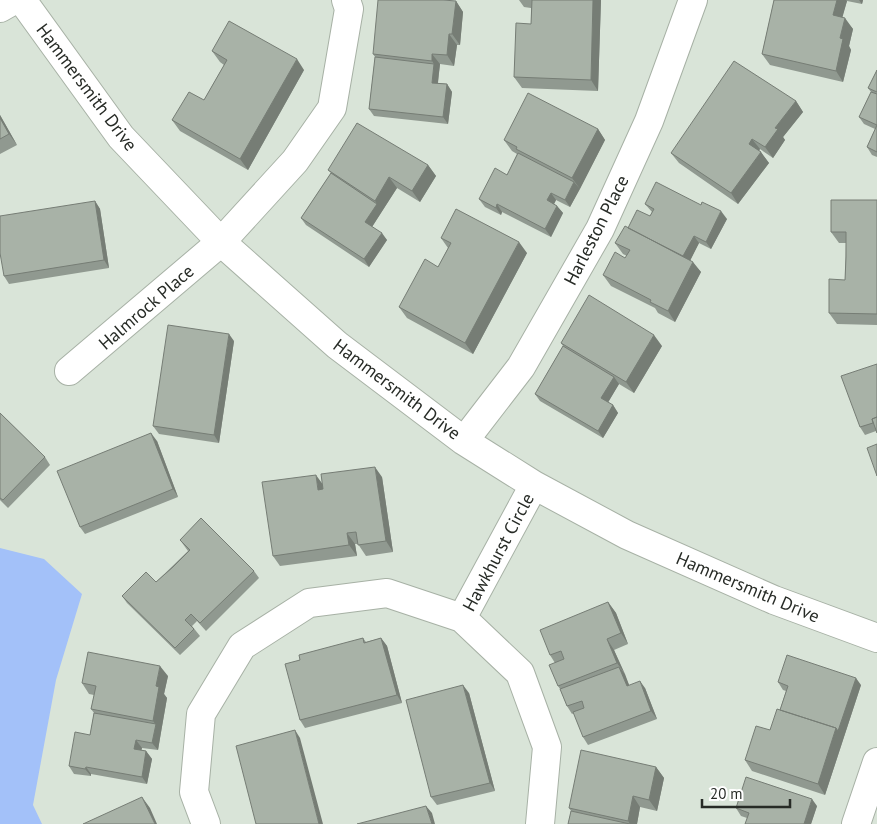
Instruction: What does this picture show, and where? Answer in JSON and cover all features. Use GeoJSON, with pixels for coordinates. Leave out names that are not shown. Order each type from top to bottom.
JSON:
{"type":"FeatureCollection","features":[{"type":"Feature","properties":{"kind":"street"},"geometry":{"type":"LineString","coordinates":[[0,8],[14,0]]}},
{"type":"Feature","properties":{"kind":"street","name":"Hammersmith Drive"},"geometry":{"type":"LineString","coordinates":[[22,0],[121,137],[221,242],[337,345],[464,441],[534,485],[627,535],[774,600],[877,638]]}},
{"type":"Feature","properties":{"kind":"street","name":"Halmrock Place"},"geometry":{"type":"LineString","coordinates":[[69,371],[221,242],[295,161],[332,108],[349,9],[346,0]]}},
{"type":"Feature","properties":{"kind":"street","name":"Harleston Place"},"geometry":{"type":"LineString","coordinates":[[464,441],[521,367],[600,229],[649,121],[693,0]]}},
{"type":"Feature","properties":{"kind":"street","name":"Hawkhurst Circle"},"geometry":{"type":"LineString","coordinates":[[462,618],[534,485]]}},
{"type":"Feature","properties":{"kind":"street","name":"Hawkhurst Circle"},"geometry":{"type":"LineString","coordinates":[[206,824],[194,792],[201,714],[242,646],[309,603],[387,593],[462,618],[520,673],[547,747],[540,824]]}},
{"type":"Feature","properties":{"kind":"street"},"geometry":{"type":"LineString","coordinates":[[856,824],[877,762]]}},
{"type":"Feature","properties":{"kind":"water"},"geometry":{"type":"Polygon","coordinates":[[[0,548],[44,559],[82,594],[56,680],[33,805],[42,824],[0,824],[0,548]]]}},
{"type":"Feature","properties":{"kind":"building"},"geometry":{"type":"Polygon","coordinates":[[[378,0],[456,1],[447,55],[432,54],[432,61],[373,54],[378,0]]]}},
{"type":"Feature","properties":{"kind":"building"},"geometry":{"type":"Polygon","coordinates":[[[532,0],[593,0],[591,80],[514,77],[516,23],[531,24],[532,0]]]}},
{"type":"Feature","properties":{"kind":"building"},"geometry":{"type":"Polygon","coordinates":[[[774,0],[837,0],[833,15],[845,18],[840,38],[843,39],[836,71],[762,54],[774,0]]]}},
{"type":"Feature","properties":{"kind":"building"},"geometry":{"type":"Polygon","coordinates":[[[229,21],[297,59],[240,159],[172,120],[189,92],[204,100],[227,60],[212,51],[229,21]]]}},
{"type":"Feature","properties":{"kind":"building"},"geometry":{"type":"Polygon","coordinates":[[[375,57],[434,64],[432,83],[447,84],[443,117],[369,109],[375,57]]]}},
{"type":"Feature","properties":{"kind":"building"},"geometry":{"type":"Polygon","coordinates":[[[734,61],[796,101],[775,128],[778,129],[765,147],[752,139],[749,144],[761,152],[731,193],[671,153],[734,61]]]}},
{"type":"Feature","properties":{"kind":"building"},"geometry":{"type":"Polygon","coordinates":[[[877,70],[877,92],[868,88],[877,70]]]}},
{"type":"Feature","properties":{"kind":"building"},"geometry":{"type":"Polygon","coordinates":[[[871,92],[877,94],[877,125],[859,117],[871,92]]]}},
{"type":"Feature","properties":{"kind":"building"},"geometry":{"type":"Polygon","coordinates":[[[528,93],[598,129],[572,178],[516,149],[517,147],[504,140],[528,93]]]}},
{"type":"Feature","properties":{"kind":"building"},"geometry":{"type":"Polygon","coordinates":[[[0,118],[9,134],[0,139],[0,118]]]}},
{"type":"Feature","properties":{"kind":"building"},"geometry":{"type":"Polygon","coordinates":[[[357,123],[428,165],[412,191],[389,177],[375,201],[328,170],[357,123]]]}},
{"type":"Feature","properties":{"kind":"building"},"geometry":{"type":"Polygon","coordinates":[[[877,125],[877,152],[867,147],[877,125]]]}},
{"type":"Feature","properties":{"kind":"building"},"geometry":{"type":"Polygon","coordinates":[[[518,153],[574,182],[565,200],[551,193],[547,200],[557,206],[545,229],[497,204],[496,208],[479,199],[495,168],[507,175],[518,153]]]}},
{"type":"Feature","properties":{"kind":"building"},"geometry":{"type":"Polygon","coordinates":[[[331,173],[377,204],[365,222],[382,233],[364,259],[301,218],[331,173]]]}},
{"type":"Feature","properties":{"kind":"building"},"geometry":{"type":"Polygon","coordinates":[[[656,182],[701,205],[702,202],[721,211],[706,242],[694,236],[683,256],[628,228],[637,210],[650,216],[654,209],[645,204],[656,182]]]}},
{"type":"Feature","properties":{"kind":"building"},"geometry":{"type":"Polygon","coordinates":[[[831,200],[877,200],[877,314],[829,313],[829,279],[845,280],[846,257],[846,232],[831,232],[831,200]]]}},
{"type":"Feature","properties":{"kind":"building"},"geometry":{"type":"Polygon","coordinates":[[[95,201],[104,260],[4,276],[0,253],[0,216],[95,201]]]}},
{"type":"Feature","properties":{"kind":"building"},"geometry":{"type":"Polygon","coordinates":[[[456,209],[519,242],[465,343],[399,307],[425,259],[438,267],[451,243],[441,238],[456,209]]]}},
{"type":"Feature","properties":{"kind":"building"},"geometry":{"type":"Polygon","coordinates":[[[625,226],[693,262],[668,311],[603,275],[615,252],[625,258],[630,250],[615,243],[625,226]]]}},
{"type":"Feature","properties":{"kind":"building"},"geometry":{"type":"Polygon","coordinates":[[[589,295],[654,335],[626,382],[561,343],[589,295]]]}},
{"type":"Feature","properties":{"kind":"building"},"geometry":{"type":"Polygon","coordinates":[[[168,325],[229,334],[214,435],[153,426],[168,325]]]}},
{"type":"Feature","properties":{"kind":"building"},"geometry":{"type":"Polygon","coordinates":[[[563,346],[614,377],[601,398],[613,405],[598,431],[535,394],[563,346]]]}},
{"type":"Feature","properties":{"kind":"building"},"geometry":{"type":"Polygon","coordinates":[[[877,364],[877,417],[872,419],[873,423],[860,427],[841,376],[877,364]]]}},
{"type":"Feature","properties":{"kind":"building"},"geometry":{"type":"Polygon","coordinates":[[[0,413],[45,457],[3,500],[0,498],[0,413]]]}},
{"type":"Feature","properties":{"kind":"building"},"geometry":{"type":"Polygon","coordinates":[[[877,417],[877,433],[872,419],[877,417]]]}},
{"type":"Feature","properties":{"kind":"building"},"geometry":{"type":"Polygon","coordinates":[[[151,433],[173,489],[80,527],[57,471],[151,433]]]}},
{"type":"Feature","properties":{"kind":"building"},"geometry":{"type":"Polygon","coordinates":[[[877,444],[877,476],[867,448],[877,444]]]}},
{"type":"Feature","properties":{"kind":"building"},"geometry":{"type":"Polygon","coordinates":[[[375,467],[386,541],[358,545],[356,532],[347,533],[349,545],[273,556],[262,482],[316,475],[318,490],[323,489],[321,474],[375,467]]]}},
{"type":"Feature","properties":{"kind":"building"},"geometry":{"type":"Polygon","coordinates":[[[201,518],[254,571],[200,623],[191,614],[185,620],[194,629],[175,648],[122,596],[146,572],[156,582],[173,567],[190,550],[180,540],[201,518]]]}},
{"type":"Feature","properties":{"kind":"building"},"geometry":{"type":"Polygon","coordinates":[[[608,602],[621,633],[607,639],[617,663],[558,686],[549,665],[564,659],[561,651],[550,655],[540,630],[608,602]]]}},
{"type":"Feature","properties":{"kind":"building"},"geometry":{"type":"Polygon","coordinates":[[[363,638],[364,643],[381,638],[397,695],[300,720],[285,664],[300,660],[299,655],[363,638]]]}},
{"type":"Feature","properties":{"kind":"building"},"geometry":{"type":"Polygon","coordinates":[[[88,652],[160,666],[156,686],[159,687],[153,721],[91,709],[96,686],[82,683],[88,652]]]}},
{"type":"Feature","properties":{"kind":"building"},"geometry":{"type":"Polygon","coordinates":[[[787,655],[856,678],[838,731],[836,728],[780,710],[788,686],[778,682],[787,655]]]}},
{"type":"Feature","properties":{"kind":"building"},"geometry":{"type":"Polygon","coordinates":[[[619,667],[627,686],[640,681],[651,711],[583,737],[573,712],[584,708],[582,701],[567,706],[560,689],[619,667]]]}},
{"type":"Feature","properties":{"kind":"building"},"geometry":{"type":"Polygon","coordinates":[[[463,685],[490,783],[431,797],[406,700],[463,685]]]}},
{"type":"Feature","properties":{"kind":"building"},"geometry":{"type":"Polygon","coordinates":[[[777,709],[836,728],[818,784],[745,760],[756,726],[770,730],[777,709]]]}},
{"type":"Feature","properties":{"kind":"building"},"geometry":{"type":"Polygon","coordinates":[[[94,713],[156,724],[152,743],[136,740],[134,749],[146,751],[142,777],[86,767],[85,769],[69,766],[75,732],[90,735],[94,713]]]}},
{"type":"Feature","properties":{"kind":"building"},"geometry":{"type":"Polygon","coordinates":[[[295,730],[319,824],[256,824],[236,746],[295,730]]]}},
{"type":"Feature","properties":{"kind":"building"},"geometry":{"type":"Polygon","coordinates":[[[581,750],[656,767],[649,800],[633,796],[628,821],[569,808],[581,750]]]}},
{"type":"Feature","properties":{"kind":"building"},"geometry":{"type":"Polygon","coordinates":[[[746,777],[812,799],[804,824],[745,824],[749,813],[736,808],[746,777]]]}},
{"type":"Feature","properties":{"kind":"building"},"geometry":{"type":"Polygon","coordinates":[[[142,797],[155,824],[83,824],[142,797]]]}},
{"type":"Feature","properties":{"kind":"building"},"geometry":{"type":"Polygon","coordinates":[[[426,806],[432,824],[357,824],[426,806]]]}},
{"type":"Feature","properties":{"kind":"building"},"geometry":{"type":"Polygon","coordinates":[[[571,811],[630,824],[568,824],[571,811]]]}}]}
